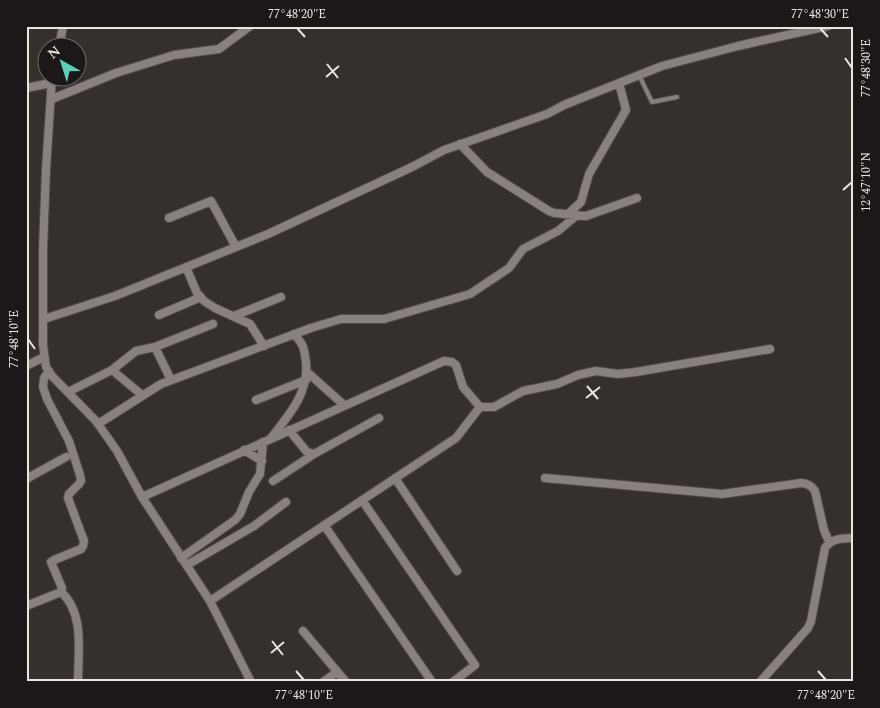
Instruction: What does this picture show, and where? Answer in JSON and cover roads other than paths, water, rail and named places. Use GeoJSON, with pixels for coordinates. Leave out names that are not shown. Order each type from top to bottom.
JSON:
{"type":"FeatureCollection","features":[{"type":"Feature","properties":{"kind":"street"},"geometry":{"type":"LineString","coordinates":[[52,99],[116,73],[174,55],[219,49],[250,26]]}},
{"type":"Feature","properties":{"kind":"street"},"geometry":{"type":"LineString","coordinates":[[44,319],[115,296],[268,234],[412,167],[444,150],[547,114],[564,105],[662,66],[738,46],[828,26]]}},
{"type":"Feature","properties":{"kind":"street"},"geometry":{"type":"LineString","coordinates":[[567,215],[581,202],[589,174],[625,112],[626,108],[618,83]]}},
{"type":"Feature","properties":{"kind":"street"},"geometry":{"type":"LineString","coordinates":[[26,88],[38,84]]}},
{"type":"Feature","properties":{"kind":"street"},"geometry":{"type":"LineString","coordinates":[[52,88],[46,168],[43,249],[44,357],[46,367],[98,424],[117,451],[142,497],[210,602],[251,682]]}},
{"type":"Feature","properties":{"kind":"street"},"geometry":{"type":"LineString","coordinates":[[460,144],[487,172],[549,211],[567,215],[586,216],[637,198]]}},
{"type":"Feature","properties":{"kind":"street"},"geometry":{"type":"LineString","coordinates":[[169,218],[211,200],[236,247]]}},
{"type":"Feature","properties":{"kind":"street"},"geometry":{"type":"LineString","coordinates":[[98,424],[142,395],[171,380],[311,328],[341,319],[384,319],[470,294],[509,268],[523,249],[558,231],[576,216]]}},
{"type":"Feature","properties":{"kind":"street"},"geometry":{"type":"LineString","coordinates":[[186,267],[201,297],[215,308],[250,324],[264,346]]}},
{"type":"Feature","properties":{"kind":"street"},"geometry":{"type":"LineString","coordinates":[[234,316],[282,296]]}},
{"type":"Feature","properties":{"kind":"street"},"geometry":{"type":"LineString","coordinates":[[159,315],[201,297]]}},
{"type":"Feature","properties":{"kind":"street"},"geometry":{"type":"LineString","coordinates":[[68,392],[112,370],[136,351],[155,347],[213,324]]}},
{"type":"Feature","properties":{"kind":"street"},"geometry":{"type":"LineString","coordinates":[[181,558],[235,520],[240,514],[249,492],[260,474],[261,452],[267,440],[293,409],[301,396],[306,376],[304,345],[311,328]]}},
{"type":"Feature","properties":{"kind":"street"},"geometry":{"type":"LineString","coordinates":[[294,334],[304,345]]}},
{"type":"Feature","properties":{"kind":"street"},"geometry":{"type":"LineString","coordinates":[[155,347],[171,380]]}},
{"type":"Feature","properties":{"kind":"street"},"geometry":{"type":"LineString","coordinates":[[142,497],[444,361],[456,365],[463,387],[480,406],[494,407],[523,391],[557,384],[578,374],[596,371],[618,374],[636,372],[770,349]]}},
{"type":"Feature","properties":{"kind":"street"},"geometry":{"type":"LineString","coordinates":[[26,366],[44,357]]}},
{"type":"Feature","properties":{"kind":"street"},"geometry":{"type":"LineString","coordinates":[[112,370],[142,395]]}},
{"type":"Feature","properties":{"kind":"street"},"geometry":{"type":"LineString","coordinates":[[49,371],[44,378],[43,387],[47,399],[69,441],[80,480],[68,498],[84,541],[84,546],[52,562],[62,588],[61,592],[71,603],[78,620],[78,682]]}},
{"type":"Feature","properties":{"kind":"street"},"geometry":{"type":"LineString","coordinates":[[256,400],[306,376]]}},
{"type":"Feature","properties":{"kind":"street"},"geometry":{"type":"LineString","coordinates":[[306,376],[344,405]]}},
{"type":"Feature","properties":{"kind":"street"},"geometry":{"type":"LineString","coordinates":[[210,602],[456,438],[480,406]]}},
{"type":"Feature","properties":{"kind":"street"},"geometry":{"type":"LineString","coordinates":[[273,481],[314,454],[379,418]]}},
{"type":"Feature","properties":{"kind":"street"},"geometry":{"type":"LineString","coordinates":[[289,430],[307,452],[314,454]]}},
{"type":"Feature","properties":{"kind":"street"},"geometry":{"type":"LineString","coordinates":[[244,450],[262,461]]}},
{"type":"Feature","properties":{"kind":"street"},"geometry":{"type":"LineString","coordinates":[[26,479],[66,457]]}},
{"type":"Feature","properties":{"kind":"street"},"geometry":{"type":"LineString","coordinates":[[395,478],[458,570]]}},
{"type":"Feature","properties":{"kind":"street"},"geometry":{"type":"LineString","coordinates":[[545,478],[722,494],[804,483],[811,486],[814,491],[829,542]]}},
{"type":"Feature","properties":{"kind":"street"},"geometry":{"type":"LineString","coordinates":[[362,500],[475,665],[453,682]]}},
{"type":"Feature","properties":{"kind":"street"},"geometry":{"type":"LineString","coordinates":[[187,565],[254,526],[286,502]]}},
{"type":"Feature","properties":{"kind":"street"},"geometry":{"type":"LineString","coordinates":[[324,525],[432,682]]}},
{"type":"Feature","properties":{"kind":"street"},"geometry":{"type":"LineString","coordinates":[[760,682],[808,628],[825,548],[829,542],[836,539],[854,538]]}},
{"type":"Feature","properties":{"kind":"street"},"geometry":{"type":"LineString","coordinates":[[26,606],[61,592]]}},
{"type":"Feature","properties":{"kind":"street"},"geometry":{"type":"LineString","coordinates":[[303,631],[346,682]]}},
{"type":"Feature","properties":{"kind":"street"},"geometry":{"type":"LineString","coordinates":[[323,682],[337,672]]}},
{"type":"Feature","properties":{"kind":"lane"},"geometry":{"type":"LineString","coordinates":[[639,75],[652,102],[677,98]]}}]}
